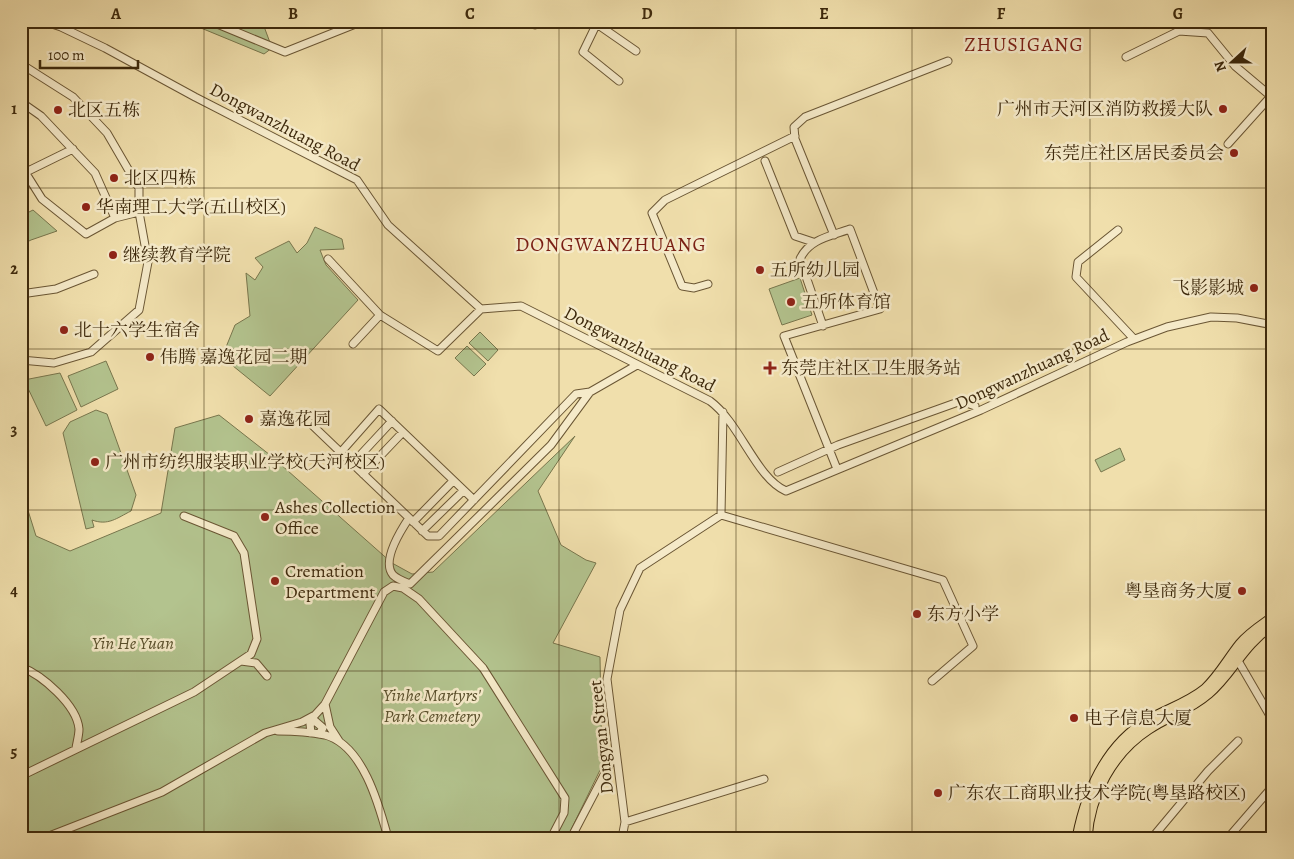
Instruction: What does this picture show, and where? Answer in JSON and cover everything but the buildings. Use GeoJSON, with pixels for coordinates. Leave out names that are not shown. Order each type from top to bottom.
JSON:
{"type":"FeatureCollection","features":[{"type":"Feature","properties":{"kind":"main road"},"geometry":{"type":"LineString","coordinates":[[1077,838],[1088,795],[1110,756],[1123,741],[1148,720],[1193,698],[1206,688],[1242,642],[1273,618]]}},
{"type":"Feature","properties":{"kind":"main road"},"geometry":{"type":"LineString","coordinates":[[1086,838],[1096,796],[1115,761],[1148,729],[1197,703],[1208,694],[1219,684],[1250,643],[1273,626]]}},
{"type":"Feature","properties":{"kind":"street","name":"Dongwanzhuang Road"},"geometry":{"type":"LineString","coordinates":[[43,21],[61,27],[105,48],[195,97],[357,180],[388,225],[481,309],[521,306],[702,397],[723,412],[767,476],[780,489],[786,491],[992,405],[1134,340],[1167,327],[1202,318],[1237,318],[1273,325]]}},
{"type":"Feature","properties":{"kind":"street"},"geometry":{"type":"LineString","coordinates":[[210,21],[285,52],[363,21]]}},
{"type":"Feature","properties":{"kind":"street"},"geometry":{"type":"LineString","coordinates":[[520,21],[535,25],[541,21]]}},
{"type":"Feature","properties":{"kind":"street"},"geometry":{"type":"LineString","coordinates":[[619,81],[583,52],[598,22],[636,51]]}},
{"type":"Feature","properties":{"kind":"street"},"geometry":{"type":"LineString","coordinates":[[1126,57],[1179,31],[1208,32],[1235,66],[1272,97],[1228,144]]}},
{"type":"Feature","properties":{"kind":"street"},"geometry":{"type":"LineString","coordinates":[[834,235],[795,136],[794,127],[805,117],[948,61]]}},
{"type":"Feature","properties":{"kind":"street"},"geometry":{"type":"LineString","coordinates":[[21,64],[74,97],[106,133],[138,188],[148,262],[139,310],[91,352],[54,363],[21,360]]}},
{"type":"Feature","properties":{"kind":"street"},"geometry":{"type":"LineString","coordinates":[[21,102],[41,116],[95,173],[114,218]]}},
{"type":"Feature","properties":{"kind":"street"},"geometry":{"type":"LineString","coordinates":[[21,110],[23,173],[42,199],[86,234],[114,218],[140,212]]}},
{"type":"Feature","properties":{"kind":"street"},"geometry":{"type":"LineString","coordinates":[[708,284],[694,288],[682,286],[652,213],[665,200],[795,136]]}},
{"type":"Feature","properties":{"kind":"street"},"geometry":{"type":"LineString","coordinates":[[23,173],[73,149]]}},
{"type":"Feature","properties":{"kind":"street"},"geometry":{"type":"LineString","coordinates":[[765,161],[795,236],[813,242]]}},
{"type":"Feature","properties":{"kind":"street"},"geometry":{"type":"LineString","coordinates":[[823,326],[800,259],[805,249],[813,242],[850,229],[880,310],[823,326],[784,336],[838,469]]}},
{"type":"Feature","properties":{"kind":"street"},"geometry":{"type":"LineString","coordinates":[[1118,230],[1078,262],[1076,277],[1134,340]]}},
{"type":"Feature","properties":{"kind":"street"},"geometry":{"type":"LineString","coordinates":[[328,259],[380,315],[438,351],[481,309]]}},
{"type":"Feature","properties":{"kind":"street"},"geometry":{"type":"LineString","coordinates":[[21,294],[56,289],[94,274]]}},
{"type":"Feature","properties":{"kind":"street"},"geometry":{"type":"LineString","coordinates":[[354,344],[380,315]]}},
{"type":"Feature","properties":{"kind":"street"},"geometry":{"type":"LineString","coordinates":[[310,422],[422,531],[428,536],[440,536],[576,394],[590,392],[637,365]]}},
{"type":"Feature","properties":{"kind":"street"},"geometry":{"type":"LineString","coordinates":[[453,481],[411,520],[392,546],[390,570],[394,576],[410,584],[551,445],[590,392]]}},
{"type":"Feature","properties":{"kind":"street"},"geometry":{"type":"LineString","coordinates":[[778,472],[830,449],[961,401],[975,406]]}},
{"type":"Feature","properties":{"kind":"street"},"geometry":{"type":"LineString","coordinates":[[341,452],[379,409],[474,500]]}},
{"type":"Feature","properties":{"kind":"street"},"geometry":{"type":"LineString","coordinates":[[723,412],[721,515],[943,580],[973,646],[932,681]]}},
{"type":"Feature","properties":{"kind":"street"},"geometry":{"type":"LineString","coordinates":[[352,463],[392,422]]}},
{"type":"Feature","properties":{"kind":"street"},"geometry":{"type":"LineString","coordinates":[[363,474],[403,432]]}},
{"type":"Feature","properties":{"kind":"street"},"geometry":{"type":"LineString","coordinates":[[422,531],[463,491]]}},
{"type":"Feature","properties":{"kind":"street","name":"Dongyan Street"},"geometry":{"type":"LineString","coordinates":[[622,838],[625,822],[607,679],[620,610],[640,568],[721,515]]}},
{"type":"Feature","properties":{"kind":"street"},"geometry":{"type":"LineString","coordinates":[[21,776],[194,692],[251,654],[257,639],[244,553],[234,536],[184,516]]}},
{"type":"Feature","properties":{"kind":"street"},"geometry":{"type":"LineString","coordinates":[[311,733],[312,720],[325,704],[384,592],[393,586],[403,588],[419,599],[483,668],[565,798],[564,813],[551,838]]}},
{"type":"Feature","properties":{"kind":"street"},"geometry":{"type":"LineString","coordinates":[[1237,659],[1273,721]]}},
{"type":"Feature","properties":{"kind":"street"},"geometry":{"type":"LineString","coordinates":[[241,661],[256,663],[267,676]]}},
{"type":"Feature","properties":{"kind":"street"},"geometry":{"type":"LineString","coordinates":[[21,667],[34,672],[45,680],[72,709],[79,728],[76,748]]}},
{"type":"Feature","properties":{"kind":"street"},"geometry":{"type":"LineString","coordinates":[[325,704],[330,727],[342,745],[367,774],[388,838]]}},
{"type":"Feature","properties":{"kind":"street"},"geometry":{"type":"LineString","coordinates":[[44,838],[162,792],[270,731],[312,720]]}},
{"type":"Feature","properties":{"kind":"street"},"geometry":{"type":"LineString","coordinates":[[312,720],[322,728],[319,734]]}},
{"type":"Feature","properties":{"kind":"street"},"geometry":{"type":"LineString","coordinates":[[270,731],[319,734],[327,736],[342,745]]}},
{"type":"Feature","properties":{"kind":"street"},"geometry":{"type":"LineString","coordinates":[[1152,838],[1208,771],[1238,741]]}},
{"type":"Feature","properties":{"kind":"street"},"geometry":{"type":"LineString","coordinates":[[571,838],[617,750]]}},
{"type":"Feature","properties":{"kind":"street"},"geometry":{"type":"LineString","coordinates":[[625,822],[764,779]]}},
{"type":"Feature","properties":{"kind":"street"},"geometry":{"type":"LineString","coordinates":[[1228,838],[1273,786]]}},
{"type":"Feature","properties":{"kind":"green space"},"geometry":{"type":"Polygon","coordinates":[[[184,21],[262,21],[272,48],[264,54],[184,21]]]}},
{"type":"Feature","properties":{"kind":"green space"},"geometry":{"type":"Polygon","coordinates":[[[33,210],[57,231],[21,245],[21,216],[33,210]]]}},
{"type":"Feature","properties":{"kind":"green space"},"geometry":{"type":"Polygon","coordinates":[[[315,227],[342,239],[344,249],[320,250],[326,265],[358,300],[270,396],[222,357],[235,325],[250,316],[246,273],[255,280],[263,267],[255,258],[289,241],[297,253],[307,243],[315,227]]]}},
{"type":"Feature","properties":{"kind":"green space","name":"五所体育馆"},"geometry":{"type":"Polygon","coordinates":[[[800,278],[812,315],[782,325],[769,289],[800,278]]]}},
{"type":"Feature","properties":{"kind":"green space"},"geometry":{"type":"Polygon","coordinates":[[[480,332],[498,350],[488,361],[469,343],[480,332]]]}},
{"type":"Feature","properties":{"kind":"green space"},"geometry":{"type":"Polygon","coordinates":[[[467,346],[486,364],[474,376],[455,358],[467,346]]]}},
{"type":"Feature","properties":{"kind":"green space"},"geometry":{"type":"Polygon","coordinates":[[[106,361],[118,389],[81,407],[68,376],[106,361]]]}},
{"type":"Feature","properties":{"kind":"green space"},"geometry":{"type":"Polygon","coordinates":[[[60,373],[77,410],[46,426],[24,380],[60,373]]]}},
{"type":"Feature","properties":{"kind":"green space"},"geometry":{"type":"Polygon","coordinates":[[[96,410],[107,414],[136,495],[131,511],[108,522],[92,520],[94,527],[86,529],[63,433],[70,422],[96,410]]]}},
{"type":"Feature","properties":{"kind":"green space"},"geometry":{"type":"Polygon","coordinates":[[[219,415],[270,455],[392,563],[412,574],[433,572],[575,436],[538,491],[561,545],[586,560],[596,563],[553,643],[600,657],[602,766],[567,838],[21,838],[21,488],[36,536],[70,551],[161,513],[175,428],[219,415]]]}},
{"type":"Feature","properties":{"kind":"green space"},"geometry":{"type":"Polygon","coordinates":[[[1120,448],[1125,460],[1101,472],[1095,460],[1120,448]]]}},
{"type":"Feature","properties":{"kind":"place","name":"广州市天河区消防救援大队"},"geometry":{"type":"Point","coordinates":[1223,109]}},
{"type":"Feature","properties":{"kind":"place","name":"北区五栋"},"geometry":{"type":"Point","coordinates":[58,110]}},
{"type":"Feature","properties":{"kind":"place","name":"东莞庄社区居民委员会"},"geometry":{"type":"Point","coordinates":[1234,153]}},
{"type":"Feature","properties":{"kind":"place","name":"北区四栋"},"geometry":{"type":"Point","coordinates":[114,178]}},
{"type":"Feature","properties":{"kind":"place","name":"华南理工大学(五山校区)"},"geometry":{"type":"Point","coordinates":[86,207]}},
{"type":"Feature","properties":{"kind":"place","name":"继续教育学院"},"geometry":{"type":"Point","coordinates":[113,255]}},
{"type":"Feature","properties":{"kind":"place","name":"五所幼儿园"},"geometry":{"type":"Point","coordinates":[760,270]}},
{"type":"Feature","properties":{"kind":"place","name":"飞影影城"},"geometry":{"type":"Point","coordinates":[1254,288]}},
{"type":"Feature","properties":{"kind":"place","name":"五所体育馆"},"geometry":{"type":"Point","coordinates":[791,302]}},
{"type":"Feature","properties":{"kind":"place","name":"北十六学生宿舍"},"geometry":{"type":"Point","coordinates":[64,330]}},
{"type":"Feature","properties":{"kind":"place","name":"伟腾 嘉逸花园二期"},"geometry":{"type":"Point","coordinates":[150,357]}},
{"type":"Feature","properties":{"kind":"place","name":"东莞庄社区卫生服务站"},"geometry":{"type":"Point","coordinates":[770,368]}},
{"type":"Feature","properties":{"kind":"place","name":"嘉逸花园"},"geometry":{"type":"Point","coordinates":[249,419]}},
{"type":"Feature","properties":{"kind":"place","name":"广州市纺织服装职业学校(天河校区)"},"geometry":{"type":"Point","coordinates":[95,462]}},
{"type":"Feature","properties":{"kind":"place","name":"Ashes Collection Office"},"geometry":{"type":"Point","coordinates":[265,517]}},
{"type":"Feature","properties":{"kind":"place","name":"Cremation Department"},"geometry":{"type":"Point","coordinates":[275,581]}},
{"type":"Feature","properties":{"kind":"place","name":"粤垦商务大厦"},"geometry":{"type":"Point","coordinates":[1242,591]}},
{"type":"Feature","properties":{"kind":"place","name":"东方小学"},"geometry":{"type":"Point","coordinates":[917,614]}},
{"type":"Feature","properties":{"kind":"place","name":"电子信息大厦"},"geometry":{"type":"Point","coordinates":[1074,718]}},
{"type":"Feature","properties":{"kind":"place","name":"广东农工商职业技术学院(粤垦路校区)"},"geometry":{"type":"Point","coordinates":[938,793]}},
{"type":"Feature","properties":{"kind":"district","name":"ZHUSIGANG"},"geometry":{"type":"Point","coordinates":[1024,44]}},
{"type":"Feature","properties":{"kind":"district","name":"DONGWANZHUANG"},"geometry":{"type":"Point","coordinates":[611,244]}},
{"type":"Feature","properties":{"kind":"park label","name":"Yin He Yuan"},"geometry":{"type":"Point","coordinates":[133,643]}},
{"type":"Feature","properties":{"kind":"park label","name":"Yinhe Martyrs' Park Cemetery"},"geometry":{"type":"Point","coordinates":[432,705]}}]}
